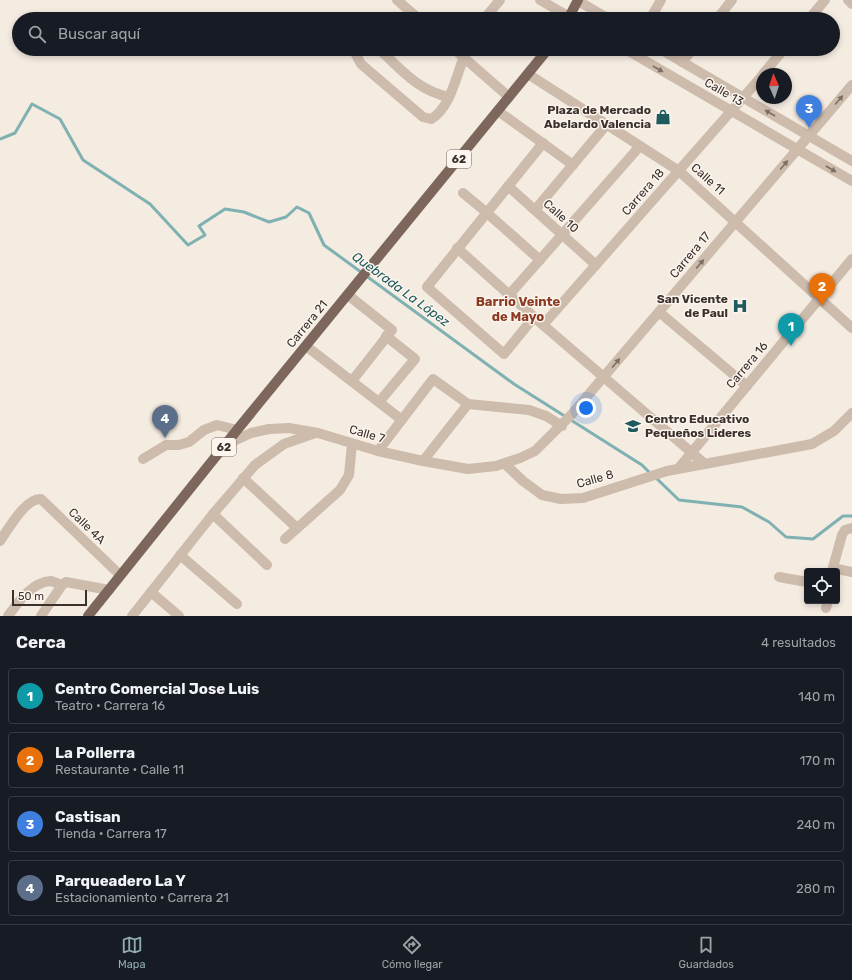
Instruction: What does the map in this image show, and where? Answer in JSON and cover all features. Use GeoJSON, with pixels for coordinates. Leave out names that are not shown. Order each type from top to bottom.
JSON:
{"type":"FeatureCollection","features":[{"type":"Feature","properties":{"kind":"main road"},"geometry":{"type":"LineString","coordinates":[[573,12],[578,0]]}},
{"type":"Feature","properties":{"kind":"main road","name":"Carrera 21"},"geometry":{"type":"LineString","coordinates":[[88,616],[237,430],[542,56]]}},
{"type":"Feature","properties":{"kind":"street"},"geometry":{"type":"LineString","coordinates":[[397,0],[411,12]]}},
{"type":"Feature","properties":{"kind":"street"},"geometry":{"type":"LineString","coordinates":[[490,12],[500,0]]}},
{"type":"Feature","properties":{"kind":"street"},"geometry":{"type":"LineString","coordinates":[[540,0],[560,12]]}},
{"type":"Feature","properties":{"kind":"street"},"geometry":{"type":"LineString","coordinates":[[578,0],[598,12]]}},
{"type":"Feature","properties":{"kind":"street"},"geometry":{"type":"LineString","coordinates":[[654,12],[661,0]]}},
{"type":"Feature","properties":{"kind":"street"},"geometry":{"type":"LineString","coordinates":[[815,12],[825,0]]}},
{"type":"Feature","properties":{"kind":"street"},"geometry":{"type":"LineString","coordinates":[[848,0],[852,4]]}},
{"type":"Feature","properties":{"kind":"street"},"geometry":{"type":"LineString","coordinates":[[722,12],[730,1]]}},
{"type":"Feature","properties":{"kind":"street"},"geometry":{"type":"LineString","coordinates":[[357,56],[361,64],[423,117],[431,119],[439,115],[449,97],[457,56]]}},
{"type":"Feature","properties":{"kind":"street"},"geometry":{"type":"LineString","coordinates":[[387,56],[422,88],[435,94],[449,97]]}},
{"type":"Feature","properties":{"kind":"street"},"geometry":{"type":"LineString","coordinates":[[464,56],[509,97]]}},
{"type":"Feature","properties":{"kind":"street","name":"Calle 13"},"geometry":{"type":"LineString","coordinates":[[637,56],[852,181]]}},
{"type":"Feature","properties":{"kind":"street","name":"Calle 13"},"geometry":{"type":"LineString","coordinates":[[672,56],[852,162]]}},
{"type":"Feature","properties":{"kind":"street"},"geometry":{"type":"LineString","coordinates":[[682,62],[687,56]]}},
{"type":"Feature","properties":{"kind":"street","name":"Carrera 18"},"geometry":{"type":"LineString","coordinates":[[769,68],[778,56]]}},
{"type":"Feature","properties":{"kind":"street","name":"Calle 11"},"geometry":{"type":"LineString","coordinates":[[528,74],[679,171],[852,328]]}},
{"type":"Feature","properties":{"kind":"street","name":"Carrera 18"},"geometry":{"type":"LineString","coordinates":[[542,325],[756,83]]}},
{"type":"Feature","properties":{"kind":"street","name":"Carrera 17"},"geometry":{"type":"LineString","coordinates":[[505,464],[535,451],[563,424],[852,85]]}},
{"type":"Feature","properties":{"kind":"street"},"geometry":{"type":"LineString","coordinates":[[498,111],[573,164]]}},
{"type":"Feature","properties":{"kind":"street"},"geometry":{"type":"LineString","coordinates":[[535,210],[607,124]]}},
{"type":"Feature","properties":{"kind":"street"},"geometry":{"type":"LineString","coordinates":[[534,317],[504,354],[427,286],[543,143]]}},
{"type":"Feature","properties":{"kind":"street"},"geometry":{"type":"LineString","coordinates":[[509,295],[640,146]]}},
{"type":"Feature","properties":{"kind":"street","name":"Calle 10"},"geometry":{"type":"LineString","coordinates":[[508,186],[596,265]]}},
{"type":"Feature","properties":{"kind":"street"},"geometry":{"type":"LineString","coordinates":[[463,193],[540,260]]}},
{"type":"Feature","properties":{"kind":"street"},"geometry":{"type":"LineString","coordinates":[[457,248],[542,325],[705,464]]}},
{"type":"Feature","properties":{"kind":"street","name":"Carrera 16"},"geometry":{"type":"LineString","coordinates":[[678,469],[852,259]]}},
{"type":"Feature","properties":{"kind":"street"},"geometry":{"type":"LineString","coordinates":[[348,295],[415,359],[379,402]]}},
{"type":"Feature","properties":{"kind":"street"},"geometry":{"type":"LineString","coordinates":[[659,312],[747,386]]}},
{"type":"Feature","properties":{"kind":"street"},"geometry":{"type":"LineString","coordinates":[[352,381],[389,333]]}},
{"type":"Feature","properties":{"kind":"street"},"geometry":{"type":"LineString","coordinates":[[306,346],[402,420]]}},
{"type":"Feature","properties":{"kind":"street"},"geometry":{"type":"LineString","coordinates":[[378,451],[433,379],[468,404],[530,410],[563,424]]}},
{"type":"Feature","properties":{"kind":"street"},"geometry":{"type":"LineString","coordinates":[[423,461],[468,404]]}},
{"type":"Feature","properties":{"kind":"street","name":"Calle 8"},"geometry":{"type":"LineString","coordinates":[[505,464],[523,481],[542,495],[561,499],[583,498],[667,471],[812,444],[834,431],[852,413]]}},
{"type":"Feature","properties":{"kind":"street"},"geometry":{"type":"LineString","coordinates":[[143,459],[166,445],[189,442],[204,430],[217,425],[237,430]]}},
{"type":"Feature","properties":{"kind":"street","name":"Calle 7"},"geometry":{"type":"LineString","coordinates":[[225,445],[251,433],[269,429],[289,428],[318,432],[378,451],[468,469],[505,464]]}},
{"type":"Feature","properties":{"kind":"street"},"geometry":{"type":"LineString","coordinates":[[132,616],[213,514],[255,465],[274,451],[301,437],[318,432]]}},
{"type":"Feature","properties":{"kind":"street"},"geometry":{"type":"LineString","coordinates":[[285,539],[340,490],[349,475],[352,444]]}},
{"type":"Feature","properties":{"kind":"street"},"geometry":{"type":"LineString","coordinates":[[243,478],[297,528]]}},
{"type":"Feature","properties":{"kind":"street","name":"Calle 4A"},"geometry":{"type":"LineString","coordinates":[[0,541],[20,512],[35,500],[41,500],[120,575]]}},
{"type":"Feature","properties":{"kind":"street"},"geometry":{"type":"LineString","coordinates":[[213,514],[267,565]]}},
{"type":"Feature","properties":{"kind":"street"},"geometry":{"type":"LineString","coordinates":[[832,568],[842,535],[850,528]]}},
{"type":"Feature","properties":{"kind":"street"},"geometry":{"type":"LineString","coordinates":[[180,555],[237,604]]}},
{"type":"Feature","properties":{"kind":"street"},"geometry":{"type":"LineString","coordinates":[[840,570],[852,572]]}},
{"type":"Feature","properties":{"kind":"street"},"geometry":{"type":"LineString","coordinates":[[779,577],[804,581]]}},
{"type":"Feature","properties":{"kind":"street"},"geometry":{"type":"LineString","coordinates":[[8,616],[22,596],[36,586],[52,581],[62,585]]}},
{"type":"Feature","properties":{"kind":"street"},"geometry":{"type":"LineString","coordinates":[[41,616],[62,585],[66,582],[109,590]]}},
{"type":"Feature","properties":{"kind":"street"},"geometry":{"type":"LineString","coordinates":[[151,592],[179,616]]}},
{"type":"Feature","properties":{"kind":"waterway","name":"Quebrada La López"},"geometry":{"type":"LineString","coordinates":[[0,139],[15,133],[32,104],[60,119],[83,160],[150,204],[188,245],[205,235],[199,226],[225,209],[244,212],[269,222],[286,217],[297,207],[309,213],[324,245],[514,384],[642,465],[651,474]]}},
{"type":"Feature","properties":{"kind":"waterway","name":"Quebrada La López"},"geometry":{"type":"LineString","coordinates":[[655,477],[679,500],[742,507],[769,522],[786,537],[813,539],[843,516],[852,516]]}},
{"type":"Feature","properties":{"kind":"place","name":"Plaza de Mercado Abelardo Valencia"},"geometry":{"type":"Point","coordinates":[663,117]}},
{"type":"Feature","properties":{"kind":"place","name":"Castisan"},"geometry":{"type":"Point","coordinates":[809,128]}},
{"type":"Feature","properties":{"kind":"place","name":"San Vicente de Paul"},"geometry":{"type":"Point","coordinates":[740,306]}},
{"type":"Feature","properties":{"kind":"place","name":"La Pollerra"},"geometry":{"type":"Point","coordinates":[822,306]}},
{"type":"Feature","properties":{"kind":"place","name":"Centro Comercial Jose Luis"},"geometry":{"type":"Point","coordinates":[791,346]}},
{"type":"Feature","properties":{"kind":"place","name":"Centro Educativo Pequeños Lideres"},"geometry":{"type":"Point","coordinates":[633,426]}},
{"type":"Feature","properties":{"kind":"place","name":"Parqueadero La Y"},"geometry":{"type":"Point","coordinates":[165,438]}},
{"type":"Feature","properties":{"kind":"district","name":"Barrio Veinte de Mayo"},"geometry":{"type":"Point","coordinates":[518,308]}}]}
